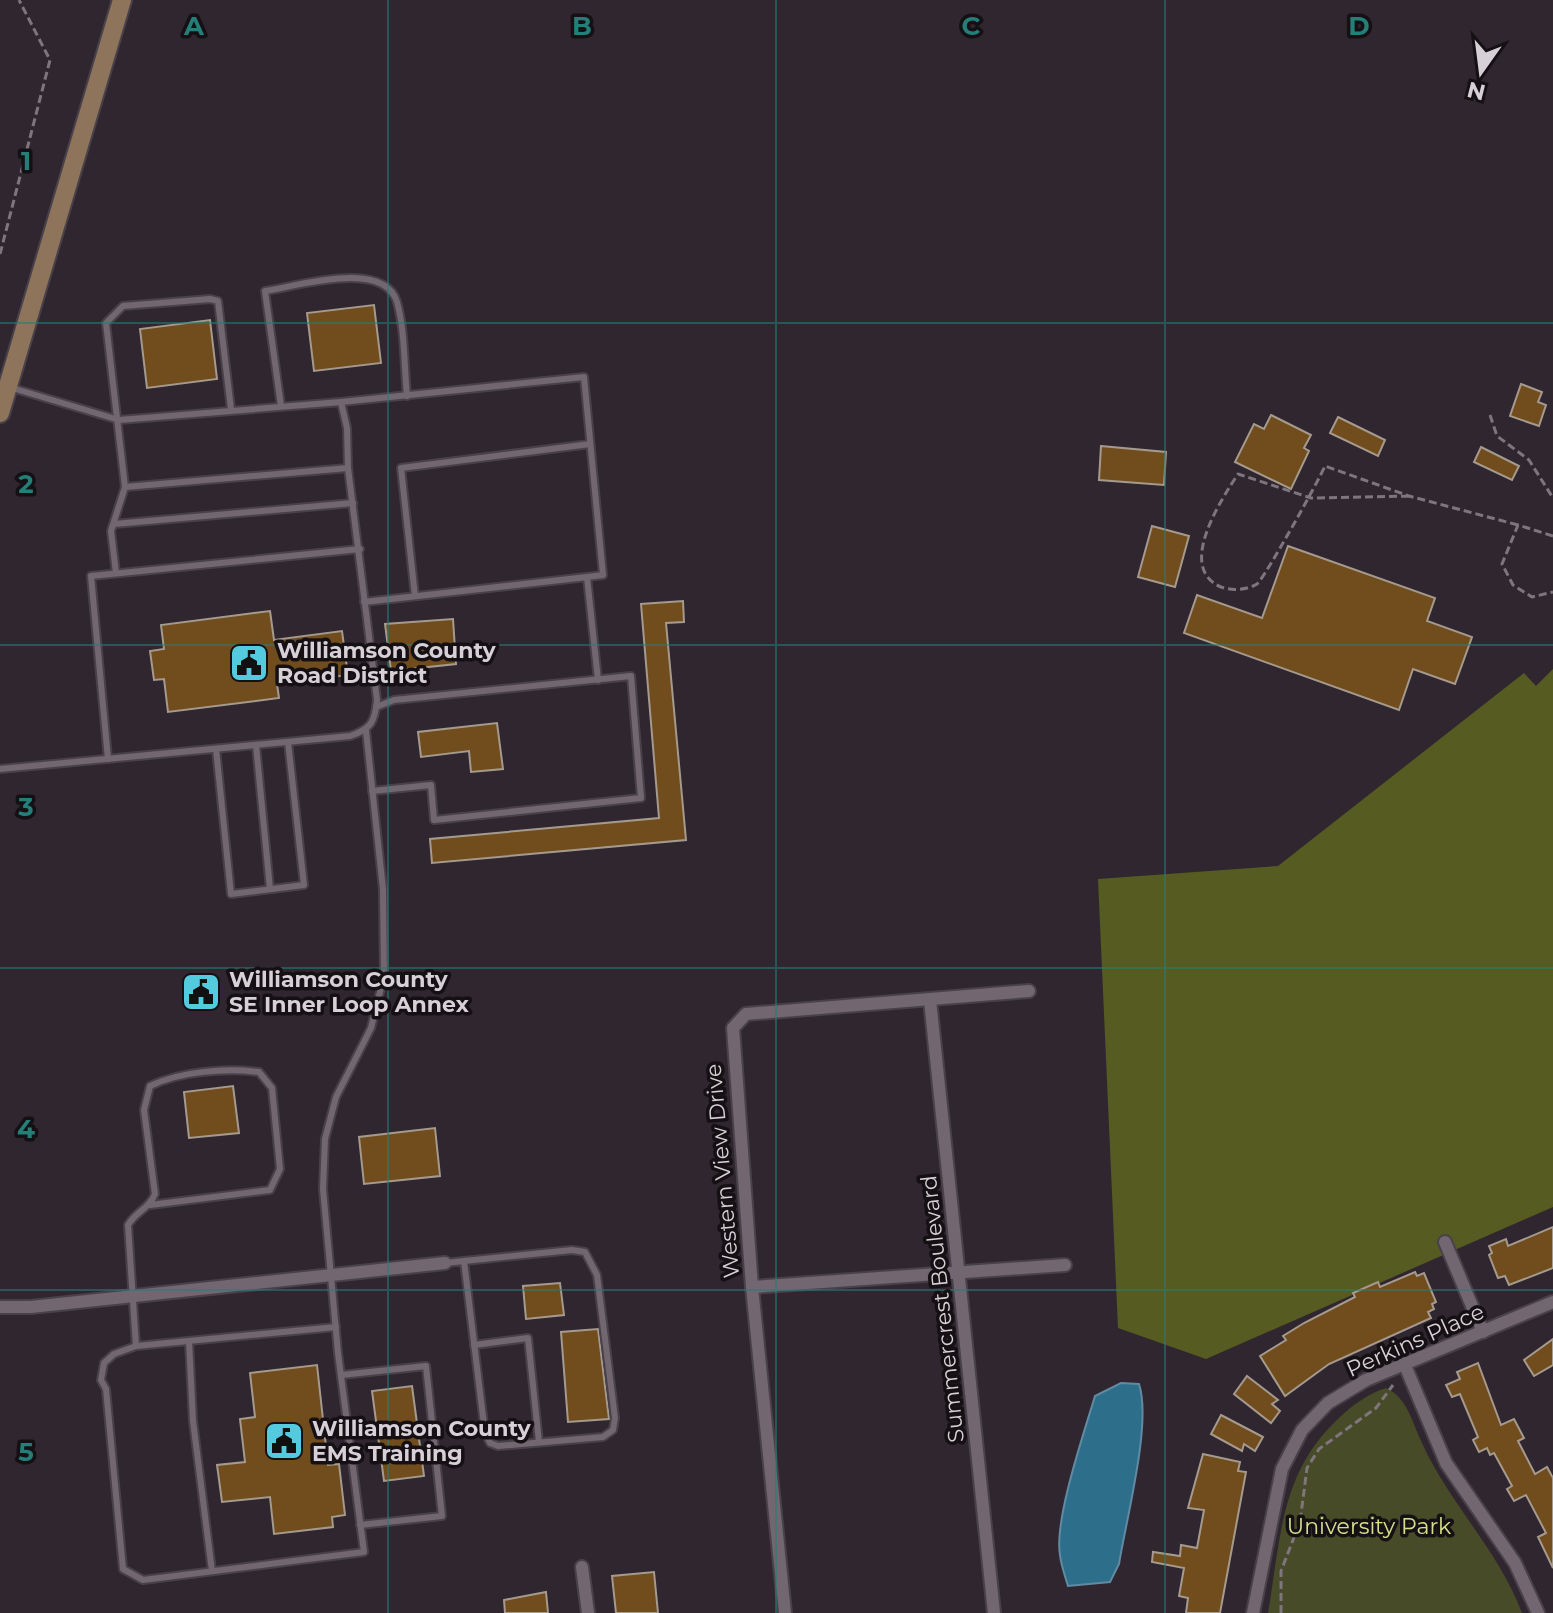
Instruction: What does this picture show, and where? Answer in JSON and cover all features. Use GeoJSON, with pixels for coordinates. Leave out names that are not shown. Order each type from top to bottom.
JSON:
{"type":"FeatureCollection","features":[{"type":"Feature","properties":{"kind":"main road"},"geometry":{"type":"LineString","coordinates":[[0,413],[4,386],[122,0]]}},
{"type":"Feature","properties":{"kind":"street","name":"Western View Drive"},"geometry":{"type":"LineString","coordinates":[[785,1613],[731,1045],[737,1020],[746,1014],[1029,991]]}},
{"type":"Feature","properties":{"kind":"street","name":"Summercrest Boulevard"},"geometry":{"type":"LineString","coordinates":[[930,1000],[994,1613]]}},
{"type":"Feature","properties":{"kind":"street"},"geometry":{"type":"LineString","coordinates":[[1445,1242],[1483,1332]]}},
{"type":"Feature","properties":{"kind":"street"},"geometry":{"type":"LineString","coordinates":[[0,1307],[445,1263]]}},
{"type":"Feature","properties":{"kind":"street"},"geometry":{"type":"LineString","coordinates":[[752,1287],[1065,1265]]}},
{"type":"Feature","properties":{"kind":"street","name":"Perkins Place"},"geometry":{"type":"LineString","coordinates":[[1253,1613],[1282,1469],[1302,1430],[1328,1403],[1404,1363],[1553,1302]]}},
{"type":"Feature","properties":{"kind":"street"},"geometry":{"type":"LineString","coordinates":[[1404,1363],[1446,1463],[1515,1563],[1538,1613]]}},
{"type":"Feature","properties":{"kind":"street"},"geometry":{"type":"LineString","coordinates":[[582,1567],[588,1613]]}},
{"type":"Feature","properties":{"kind":"lane"},"geometry":{"type":"LineString","coordinates":[[281,406],[265,291],[363,277],[383,282],[397,300],[407,396]]}},
{"type":"Feature","properties":{"kind":"lane"},"geometry":{"type":"LineString","coordinates":[[116,573],[111,531],[125,487],[106,323],[123,306],[210,299],[218,301],[231,409]]}},
{"type":"Feature","properties":{"kind":"lane"},"geometry":{"type":"LineString","coordinates":[[4,386],[119,420],[407,396],[584,377],[603,575],[364,602]]}},
{"type":"Feature","properties":{"kind":"lane"},"geometry":{"type":"LineString","coordinates":[[0,769],[350,736],[366,731],[375,720],[376,707],[360,549],[348,468],[347,428],[341,402]]}},
{"type":"Feature","properties":{"kind":"lane"},"geometry":{"type":"LineString","coordinates":[[415,596],[401,468],[590,444]]}},
{"type":"Feature","properties":{"kind":"lane"},"geometry":{"type":"LineString","coordinates":[[125,487],[348,468]]}},
{"type":"Feature","properties":{"kind":"lane"},"geometry":{"type":"LineString","coordinates":[[114,524],[353,503]]}},
{"type":"Feature","properties":{"kind":"lane"},"geometry":{"type":"LineString","coordinates":[[108,759],[91,576],[360,549]]}},
{"type":"Feature","properties":{"kind":"lane"},"geometry":{"type":"LineString","coordinates":[[587,577],[598,680]]}},
{"type":"Feature","properties":{"kind":"lane"},"geometry":{"type":"LineString","coordinates":[[372,791],[431,785],[434,820],[641,798],[631,676],[394,700],[376,707]]}},
{"type":"Feature","properties":{"kind":"lane"},"geometry":{"type":"LineString","coordinates":[[336,1327],[136,1346],[114,1354],[104,1363],[101,1380],[106,1389],[123,1569],[143,1580],[364,1552],[341,1375],[323,1189],[325,1139],[336,1097],[371,1028],[384,976],[383,889],[366,731]]}},
{"type":"Feature","properties":{"kind":"lane"},"geometry":{"type":"LineString","coordinates":[[216,749],[231,894],[304,885],[288,742]]}},
{"type":"Feature","properties":{"kind":"lane"},"geometry":{"type":"LineString","coordinates":[[256,745],[270,889]]}},
{"type":"Feature","properties":{"kind":"lane"},"geometry":{"type":"LineString","coordinates":[[136,1346],[128,1225],[134,1214],[150,1205],[270,1190],[280,1169],[272,1088],[259,1072],[236,1069],[162,1081],[150,1086],[144,1110],[154,1174],[155,1194],[150,1205]]}},
{"type":"Feature","properties":{"kind":"lane"},"geometry":{"type":"LineString","coordinates":[[445,1263],[464,1261],[572,1250],[585,1252],[593,1263],[615,1418],[613,1430],[603,1437],[498,1446],[490,1443],[485,1433],[464,1261]]}},
{"type":"Feature","properties":{"kind":"lane"},"geometry":{"type":"LineString","coordinates":[[474,1345],[528,1338],[539,1442]]}},
{"type":"Feature","properties":{"kind":"lane"},"geometry":{"type":"LineString","coordinates":[[189,1341],[193,1421],[212,1571]]}},
{"type":"Feature","properties":{"kind":"lane"},"geometry":{"type":"LineString","coordinates":[[341,1375],[426,1366],[442,1516],[360,1525]]}},
{"type":"Feature","properties":{"kind":"path"},"geometry":{"type":"LineString","coordinates":[[0,254],[50,60],[19,0]]}},
{"type":"Feature","properties":{"kind":"path"},"geometry":{"type":"LineString","coordinates":[[1490,415],[1497,436],[1529,460],[1553,498]]}},
{"type":"Feature","properties":{"kind":"path"},"geometry":{"type":"LineString","coordinates":[[1409,496],[1311,498],[1238,474],[1206,531],[1203,570],[1211,582],[1235,589],[1259,583],[1287,530],[1311,498],[1325,466],[1409,496],[1553,536]]}},
{"type":"Feature","properties":{"kind":"path"},"geometry":{"type":"LineString","coordinates":[[1518,525],[1502,564],[1513,585],[1532,597],[1553,592]]}},
{"type":"Feature","properties":{"kind":"path"},"geometry":{"type":"LineString","coordinates":[[1281,1613],[1281,1571],[1300,1522],[1307,1468],[1319,1449],[1376,1408],[1393,1385]]}},
{"type":"Feature","properties":{"kind":"green space"},"geometry":{"type":"Polygon","coordinates":[[[1553,669],[1553,1207],[1206,1359],[1118,1328],[1098,879],[1278,866],[1524,673],[1536,686],[1553,669]]]}},
{"type":"Feature","properties":{"kind":"green space","name":"University Park"},"geometry":{"type":"Polygon","coordinates":[[[1386,1388],[1404,1404],[1433,1465],[1500,1569],[1522,1613],[1268,1613],[1286,1507],[1305,1460],[1320,1438],[1345,1413],[1367,1396],[1386,1388]]]}},
{"type":"Feature","properties":{"kind":"water"},"geometry":{"type":"Polygon","coordinates":[[[1121,1383],[1139,1384],[1142,1422],[1119,1564],[1110,1582],[1068,1586],[1059,1540],[1071,1476],[1095,1396],[1121,1383]]]}},
{"type":"Feature","properties":{"kind":"building"},"geometry":{"type":"Polygon","coordinates":[[[374,305],[381,363],[314,371],[307,313],[374,305]]]}},
{"type":"Feature","properties":{"kind":"building"},"geometry":{"type":"Polygon","coordinates":[[[210,320],[217,379],[147,388],[140,329],[210,320]]]}},
{"type":"Feature","properties":{"kind":"building"},"geometry":{"type":"Polygon","coordinates":[[[1521,384],[1542,392],[1538,402],[1546,405],[1539,426],[1510,416],[1521,384]]]}},
{"type":"Feature","properties":{"kind":"building"},"geometry":{"type":"Polygon","coordinates":[[[1271,415],[1311,435],[1304,448],[1309,451],[1291,489],[1235,462],[1254,424],[1264,429],[1271,415]]]}},
{"type":"Feature","properties":{"kind":"building"},"geometry":{"type":"Polygon","coordinates":[[[1338,417],[1385,440],[1378,456],[1330,433],[1338,417]]]}},
{"type":"Feature","properties":{"kind":"building"},"geometry":{"type":"Polygon","coordinates":[[[1101,446],[1166,452],[1164,485],[1099,480],[1101,446]]]}},
{"type":"Feature","properties":{"kind":"building"},"geometry":{"type":"Polygon","coordinates":[[[1481,447],[1519,466],[1512,480],[1474,462],[1481,447]]]}},
{"type":"Feature","properties":{"kind":"building"},"geometry":{"type":"Polygon","coordinates":[[[1152,526],[1189,536],[1175,587],[1138,577],[1152,526]]]}},
{"type":"Feature","properties":{"kind":"building"},"geometry":{"type":"Polygon","coordinates":[[[1288,546],[1435,598],[1427,621],[1472,637],[1455,684],[1413,669],[1399,710],[1184,633],[1197,595],[1262,618],[1288,546]]]}},
{"type":"Feature","properties":{"kind":"building"},"geometry":{"type":"Polygon","coordinates":[[[683,601],[684,622],[666,623],[686,840],[432,863],[430,839],[659,818],[641,604],[683,601]]]}},
{"type":"Feature","properties":{"kind":"building","name":"Williamson County Road District"},"geometry":{"type":"Polygon","coordinates":[[[270,611],[274,640],[342,631],[348,675],[277,684],[279,698],[168,712],[164,679],[154,680],[150,651],[164,649],[161,625],[270,611]]]}},
{"type":"Feature","properties":{"kind":"building"},"geometry":{"type":"Polygon","coordinates":[[[453,619],[456,664],[391,671],[385,624],[453,619]]]}},
{"type":"Feature","properties":{"kind":"building"},"geometry":{"type":"Polygon","coordinates":[[[497,723],[503,769],[471,772],[469,751],[421,757],[418,732],[497,723]]]}},
{"type":"Feature","properties":{"kind":"building"},"geometry":{"type":"Polygon","coordinates":[[[233,1086],[239,1133],[189,1138],[184,1092],[233,1086]]]}},
{"type":"Feature","properties":{"kind":"building"},"geometry":{"type":"Polygon","coordinates":[[[435,1128],[440,1176],[364,1184],[359,1137],[435,1128]]]}},
{"type":"Feature","properties":{"kind":"building"},"geometry":{"type":"Polygon","coordinates":[[[1553,1227],[1553,1268],[1509,1285],[1505,1276],[1498,1278],[1489,1255],[1492,1253],[1489,1246],[1506,1239],[1508,1246],[1553,1227]]]}},
{"type":"Feature","properties":{"kind":"building"},"geometry":{"type":"Polygon","coordinates":[[[1415,1272],[1417,1276],[1424,1273],[1436,1302],[1432,1304],[1434,1309],[1428,1312],[1431,1318],[1329,1364],[1285,1396],[1260,1356],[1286,1340],[1283,1336],[1355,1297],[1353,1293],[1378,1282],[1380,1287],[1415,1272]]]}},
{"type":"Feature","properties":{"kind":"building"},"geometry":{"type":"Polygon","coordinates":[[[560,1283],[564,1315],[526,1319],[523,1286],[560,1283]]]}},
{"type":"Feature","properties":{"kind":"building"},"geometry":{"type":"Polygon","coordinates":[[[598,1329],[609,1419],[568,1422],[561,1332],[598,1329]]]}},
{"type":"Feature","properties":{"kind":"building"},"geometry":{"type":"Polygon","coordinates":[[[1553,1339],[1553,1365],[1534,1376],[1524,1360],[1553,1339]]]}},
{"type":"Feature","properties":{"kind":"building"},"geometry":{"type":"Polygon","coordinates":[[[1478,1363],[1501,1425],[1514,1419],[1524,1438],[1518,1441],[1535,1474],[1547,1467],[1553,1478],[1553,1568],[1538,1537],[1546,1533],[1526,1495],[1514,1501],[1507,1489],[1512,1486],[1494,1453],[1490,1455],[1487,1448],[1479,1452],[1473,1440],[1478,1437],[1460,1394],[1452,1397],[1446,1385],[1460,1379],[1457,1372],[1478,1363]]]}},
{"type":"Feature","properties":{"kind":"building","name":"Williamson County EMS Training"},"geometry":{"type":"Polygon","coordinates":[[[317,1365],[328,1465],[339,1464],[345,1515],[332,1517],[333,1527],[274,1534],[270,1497],[222,1502],[217,1465],[245,1462],[240,1419],[255,1417],[250,1373],[317,1365]]]}},
{"type":"Feature","properties":{"kind":"building"},"geometry":{"type":"Polygon","coordinates":[[[1247,1376],[1278,1400],[1272,1404],[1280,1411],[1271,1423],[1234,1394],[1247,1376]]]}},
{"type":"Feature","properties":{"kind":"building"},"geometry":{"type":"Polygon","coordinates":[[[412,1386],[424,1476],[384,1481],[372,1391],[412,1386]]]}},
{"type":"Feature","properties":{"kind":"building"},"geometry":{"type":"Polygon","coordinates":[[[1221,1415],[1263,1437],[1255,1451],[1244,1444],[1242,1451],[1211,1434],[1221,1415]]]}},
{"type":"Feature","properties":{"kind":"building"},"geometry":{"type":"Polygon","coordinates":[[[1203,1454],[1240,1462],[1238,1471],[1246,1472],[1220,1613],[1186,1613],[1188,1598],[1179,1596],[1184,1568],[1152,1562],[1153,1552],[1180,1556],[1181,1545],[1197,1548],[1204,1510],[1188,1508],[1203,1454]]]}},
{"type":"Feature","properties":{"kind":"building"},"geometry":{"type":"Polygon","coordinates":[[[654,1572],[658,1613],[616,1613],[612,1576],[654,1572]]]}},
{"type":"Feature","properties":{"kind":"building"},"geometry":{"type":"Polygon","coordinates":[[[546,1592],[548,1613],[505,1613],[504,1600],[546,1592]]]}},
{"type":"Feature","properties":{"kind":"place","name":"Williamson County Road District"},"geometry":{"type":"Point","coordinates":[249,663]}},
{"type":"Feature","properties":{"kind":"place","name":"Williamson County SE Inner Loop Annex"},"geometry":{"type":"Point","coordinates":[201,992]}},
{"type":"Feature","properties":{"kind":"place","name":"Williamson County EMS Training"},"geometry":{"type":"Point","coordinates":[284,1441]}}]}
